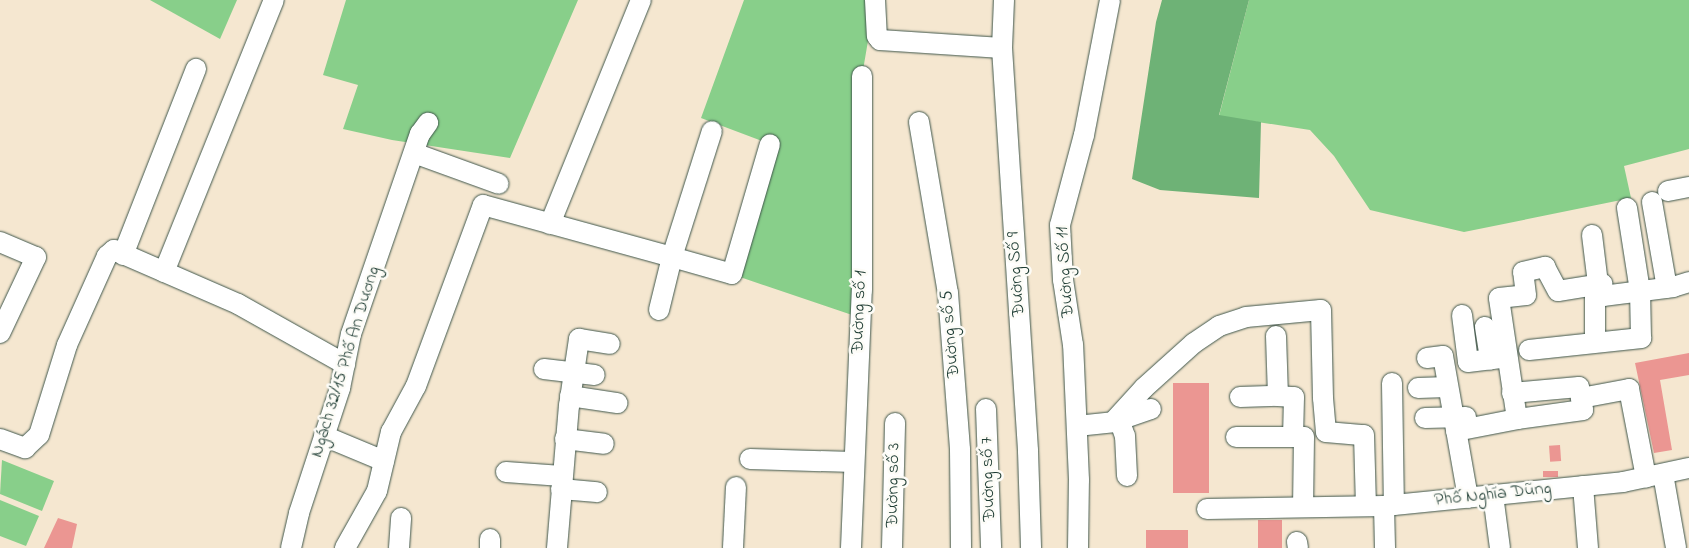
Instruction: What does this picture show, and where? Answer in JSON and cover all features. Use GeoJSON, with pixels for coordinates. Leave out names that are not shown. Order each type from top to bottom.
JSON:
{"type":"FeatureCollection","features":[{"type":"Feature","properties":{"kind":"street"},"geometry":{"type":"LineString","coordinates":[[164,272],[274,0]]}},
{"type":"Feature","properties":{"kind":"street"},"geometry":{"type":"LineString","coordinates":[[550,224],[641,0]]}},
{"type":"Feature","properties":{"kind":"street"},"geometry":{"type":"LineString","coordinates":[[876,0],[877,36],[880,40],[1002,48]]}},
{"type":"Feature","properties":{"kind":"street","name":"Đường Số 9"},"geometry":{"type":"LineString","coordinates":[[1004,0],[1002,48],[1028,451],[1031,548]]}},
{"type":"Feature","properties":{"kind":"street","name":"Đường Số 11"},"geometry":{"type":"LineString","coordinates":[[1078,548],[1073,345],[1063,280],[1060,225],[1084,135],[1110,0]]}},
{"type":"Feature","properties":{"kind":"street"},"geometry":{"type":"LineString","coordinates":[[124,254],[196,69]]}},
{"type":"Feature","properties":{"kind":"street","name":"Đường số 1"},"geometry":{"type":"LineString","coordinates":[[851,548],[862,290],[862,76]]}},
{"type":"Feature","properties":{"kind":"street","name":"Đường số 5"},"geometry":{"type":"LineString","coordinates":[[919,122],[948,294],[960,450],[961,548]]}},
{"type":"Feature","properties":{"kind":"street","name":"Ngách 32/15 Phố An Dương"},"geometry":{"type":"LineString","coordinates":[[291,548],[299,513],[340,388],[351,334],[420,134],[428,123]]}},
{"type":"Feature","properties":{"kind":"street"},"geometry":{"type":"LineString","coordinates":[[659,310],[672,257],[712,132]]}},
{"type":"Feature","properties":{"kind":"street"},"geometry":{"type":"LineString","coordinates":[[346,548],[377,491],[392,432],[416,386],[483,205],[732,274],[770,144]]}},
{"type":"Feature","properties":{"kind":"street"},"geometry":{"type":"LineString","coordinates":[[414,153],[499,184]]}},
{"type":"Feature","properties":{"kind":"street"},"geometry":{"type":"LineString","coordinates":[[1667,288],[1660,196],[1689,187]]}},
{"type":"Feature","properties":{"kind":"street"},"geometry":{"type":"LineString","coordinates":[[1529,350],[1641,338],[1640,291],[1627,208]]}},
{"type":"Feature","properties":{"kind":"street"},"geometry":{"type":"LineString","coordinates":[[1592,235],[1601,290],[1596,297],[1596,342]]}},
{"type":"Feature","properties":{"kind":"street"},"geometry":{"type":"LineString","coordinates":[[0,242],[36,257],[0,334]]}},
{"type":"Feature","properties":{"kind":"street"},"geometry":{"type":"LineString","coordinates":[[0,439],[25,448],[39,435],[67,345],[107,256],[114,250],[238,304],[345,364]]}},
{"type":"Feature","properties":{"kind":"street"},"geometry":{"type":"LineString","coordinates":[[1499,358],[1499,298],[1526,296],[1523,272],[1545,267],[1558,291],[1640,291],[1667,288],[1689,282]]}},
{"type":"Feature","properties":{"kind":"street"},"geometry":{"type":"LineString","coordinates":[[1116,420],[1144,388],[1194,343],[1219,326],[1246,317],[1321,310],[1322,398],[1326,432],[1364,435],[1381,506],[1385,548]]}},
{"type":"Feature","properties":{"kind":"street"},"geometry":{"type":"LineString","coordinates":[[1462,315],[1468,362]]}},
{"type":"Feature","properties":{"kind":"street"},"geometry":{"type":"LineString","coordinates":[[1485,327],[1499,358],[1515,408]]}},
{"type":"Feature","properties":{"kind":"street"},"geometry":{"type":"LineString","coordinates":[[1276,336],[1278,396]]}},
{"type":"Feature","properties":{"kind":"street"},"geometry":{"type":"LineString","coordinates":[[557,548],[570,396],[579,339],[610,344]]}},
{"type":"Feature","properties":{"kind":"street"},"geometry":{"type":"LineString","coordinates":[[1468,498],[1448,387],[1439,355],[1468,362],[1499,358]]}},
{"type":"Feature","properties":{"kind":"street"},"geometry":{"type":"LineString","coordinates":[[544,369],[595,375]]}},
{"type":"Feature","properties":{"kind":"street"},"geometry":{"type":"LineString","coordinates":[[1381,506],[1392,383]]}},
{"type":"Feature","properties":{"kind":"street"},"geometry":{"type":"LineString","coordinates":[[1418,388],[1448,387]]}},
{"type":"Feature","properties":{"kind":"street"},"geometry":{"type":"LineString","coordinates":[[1425,418],[1455,425],[1579,387],[1581,398],[1629,389],[1676,548]]}},
{"type":"Feature","properties":{"kind":"street"},"geometry":{"type":"LineString","coordinates":[[570,396],[617,403]]}},
{"type":"Feature","properties":{"kind":"street"},"geometry":{"type":"LineString","coordinates":[[1240,397],[1294,397],[1294,437]]}},
{"type":"Feature","properties":{"kind":"street"},"geometry":{"type":"LineString","coordinates":[[1076,426],[1116,420],[1151,408]]}},
{"type":"Feature","properties":{"kind":"street","name":"Đường số 7"},"geometry":{"type":"LineString","coordinates":[[986,409],[991,548]]}},
{"type":"Feature","properties":{"kind":"street"},"geometry":{"type":"LineString","coordinates":[[1116,420],[1125,436],[1128,476]]}},
{"type":"Feature","properties":{"kind":"street","name":"Đường số 3"},"geometry":{"type":"LineString","coordinates":[[892,548],[895,423]]}},
{"type":"Feature","properties":{"kind":"street"},"geometry":{"type":"LineString","coordinates":[[324,436],[384,461]]}},
{"type":"Feature","properties":{"kind":"street"},"geometry":{"type":"LineString","coordinates":[[1236,437],[1304,437],[1299,507]]}},
{"type":"Feature","properties":{"kind":"street"},"geometry":{"type":"LineString","coordinates":[[566,439],[604,444]]}},
{"type":"Feature","properties":{"kind":"street"},"geometry":{"type":"LineString","coordinates":[[750,459],[854,462]]}},
{"type":"Feature","properties":{"kind":"street","name":"Phố Nghĩa Dũng"},"geometry":{"type":"LineString","coordinates":[[1207,509],[1381,506],[1583,486],[1689,468]]}},
{"type":"Feature","properties":{"kind":"street"},"geometry":{"type":"LineString","coordinates":[[506,472],[562,482],[596,492]]}},
{"type":"Feature","properties":{"kind":"street"},"geometry":{"type":"LineString","coordinates":[[1583,486],[1588,548]]}},
{"type":"Feature","properties":{"kind":"street"},"geometry":{"type":"LineString","coordinates":[[733,548],[736,487]]}},
{"type":"Feature","properties":{"kind":"street"},"geometry":{"type":"LineString","coordinates":[[1493,495],[1500,548]]}},
{"type":"Feature","properties":{"kind":"street"},"geometry":{"type":"LineString","coordinates":[[399,548],[401,518]]}},
{"type":"Feature","properties":{"kind":"green space"},"geometry":{"type":"Polygon","coordinates":[[[150,0],[237,0],[220,39],[150,0]]]}},
{"type":"Feature","properties":{"kind":"green space"},"geometry":{"type":"Polygon","coordinates":[[[346,0],[578,0],[510,158],[392,140],[343,129],[358,85],[323,75],[346,0]]]}},
{"type":"Feature","properties":{"kind":"green space"},"geometry":{"type":"Polygon","coordinates":[[[744,0],[875,0],[862,76],[861,318],[737,276],[770,144],[701,118],[744,0]]]}},
{"type":"Feature","properties":{"kind":"green space"},"geometry":{"type":"Polygon","coordinates":[[[1162,0],[1249,0],[1219,115],[1261,122],[1259,198],[1160,190],[1132,179],[1156,22],[1162,0]]]}},
{"type":"Feature","properties":{"kind":"green space"},"geometry":{"type":"Polygon","coordinates":[[[1249,0],[1689,0],[1689,149],[1624,166],[1631,198],[1464,232],[1370,210],[1334,156],[1310,130],[1219,116],[1249,0]]]}},
{"type":"Feature","properties":{"kind":"green space"},"geometry":{"type":"Polygon","coordinates":[[[2,460],[54,481],[42,511],[0,494],[2,460]]]}},
{"type":"Feature","properties":{"kind":"green space"},"geometry":{"type":"Polygon","coordinates":[[[0,500],[39,516],[26,546],[0,536],[0,500]]]}},
{"type":"Feature","properties":{"kind":"building"},"geometry":{"type":"Polygon","coordinates":[[[1689,353],[1689,375],[1660,380],[1672,450],[1654,453],[1635,363],[1689,353]]]}},
{"type":"Feature","properties":{"kind":"building"},"geometry":{"type":"Polygon","coordinates":[[[1173,383],[1209,383],[1209,493],[1173,493],[1173,383]]]}},
{"type":"Feature","properties":{"kind":"building"},"geometry":{"type":"Polygon","coordinates":[[[1560,445],[1561,461],[1550,462],[1549,446],[1560,445]]]}},
{"type":"Feature","properties":{"kind":"building"},"geometry":{"type":"Polygon","coordinates":[[[1543,471],[1558,471],[1558,477],[1543,477],[1543,471]]]}},
{"type":"Feature","properties":{"kind":"building"},"geometry":{"type":"Polygon","coordinates":[[[58,518],[77,524],[72,548],[44,548],[58,518]]]}},
{"type":"Feature","properties":{"kind":"building"},"geometry":{"type":"Polygon","coordinates":[[[1258,520],[1282,520],[1282,548],[1258,548],[1258,520]]]}},
{"type":"Feature","properties":{"kind":"building"},"geometry":{"type":"Polygon","coordinates":[[[1146,530],[1188,530],[1188,548],[1146,548],[1146,530]]]}}]}
